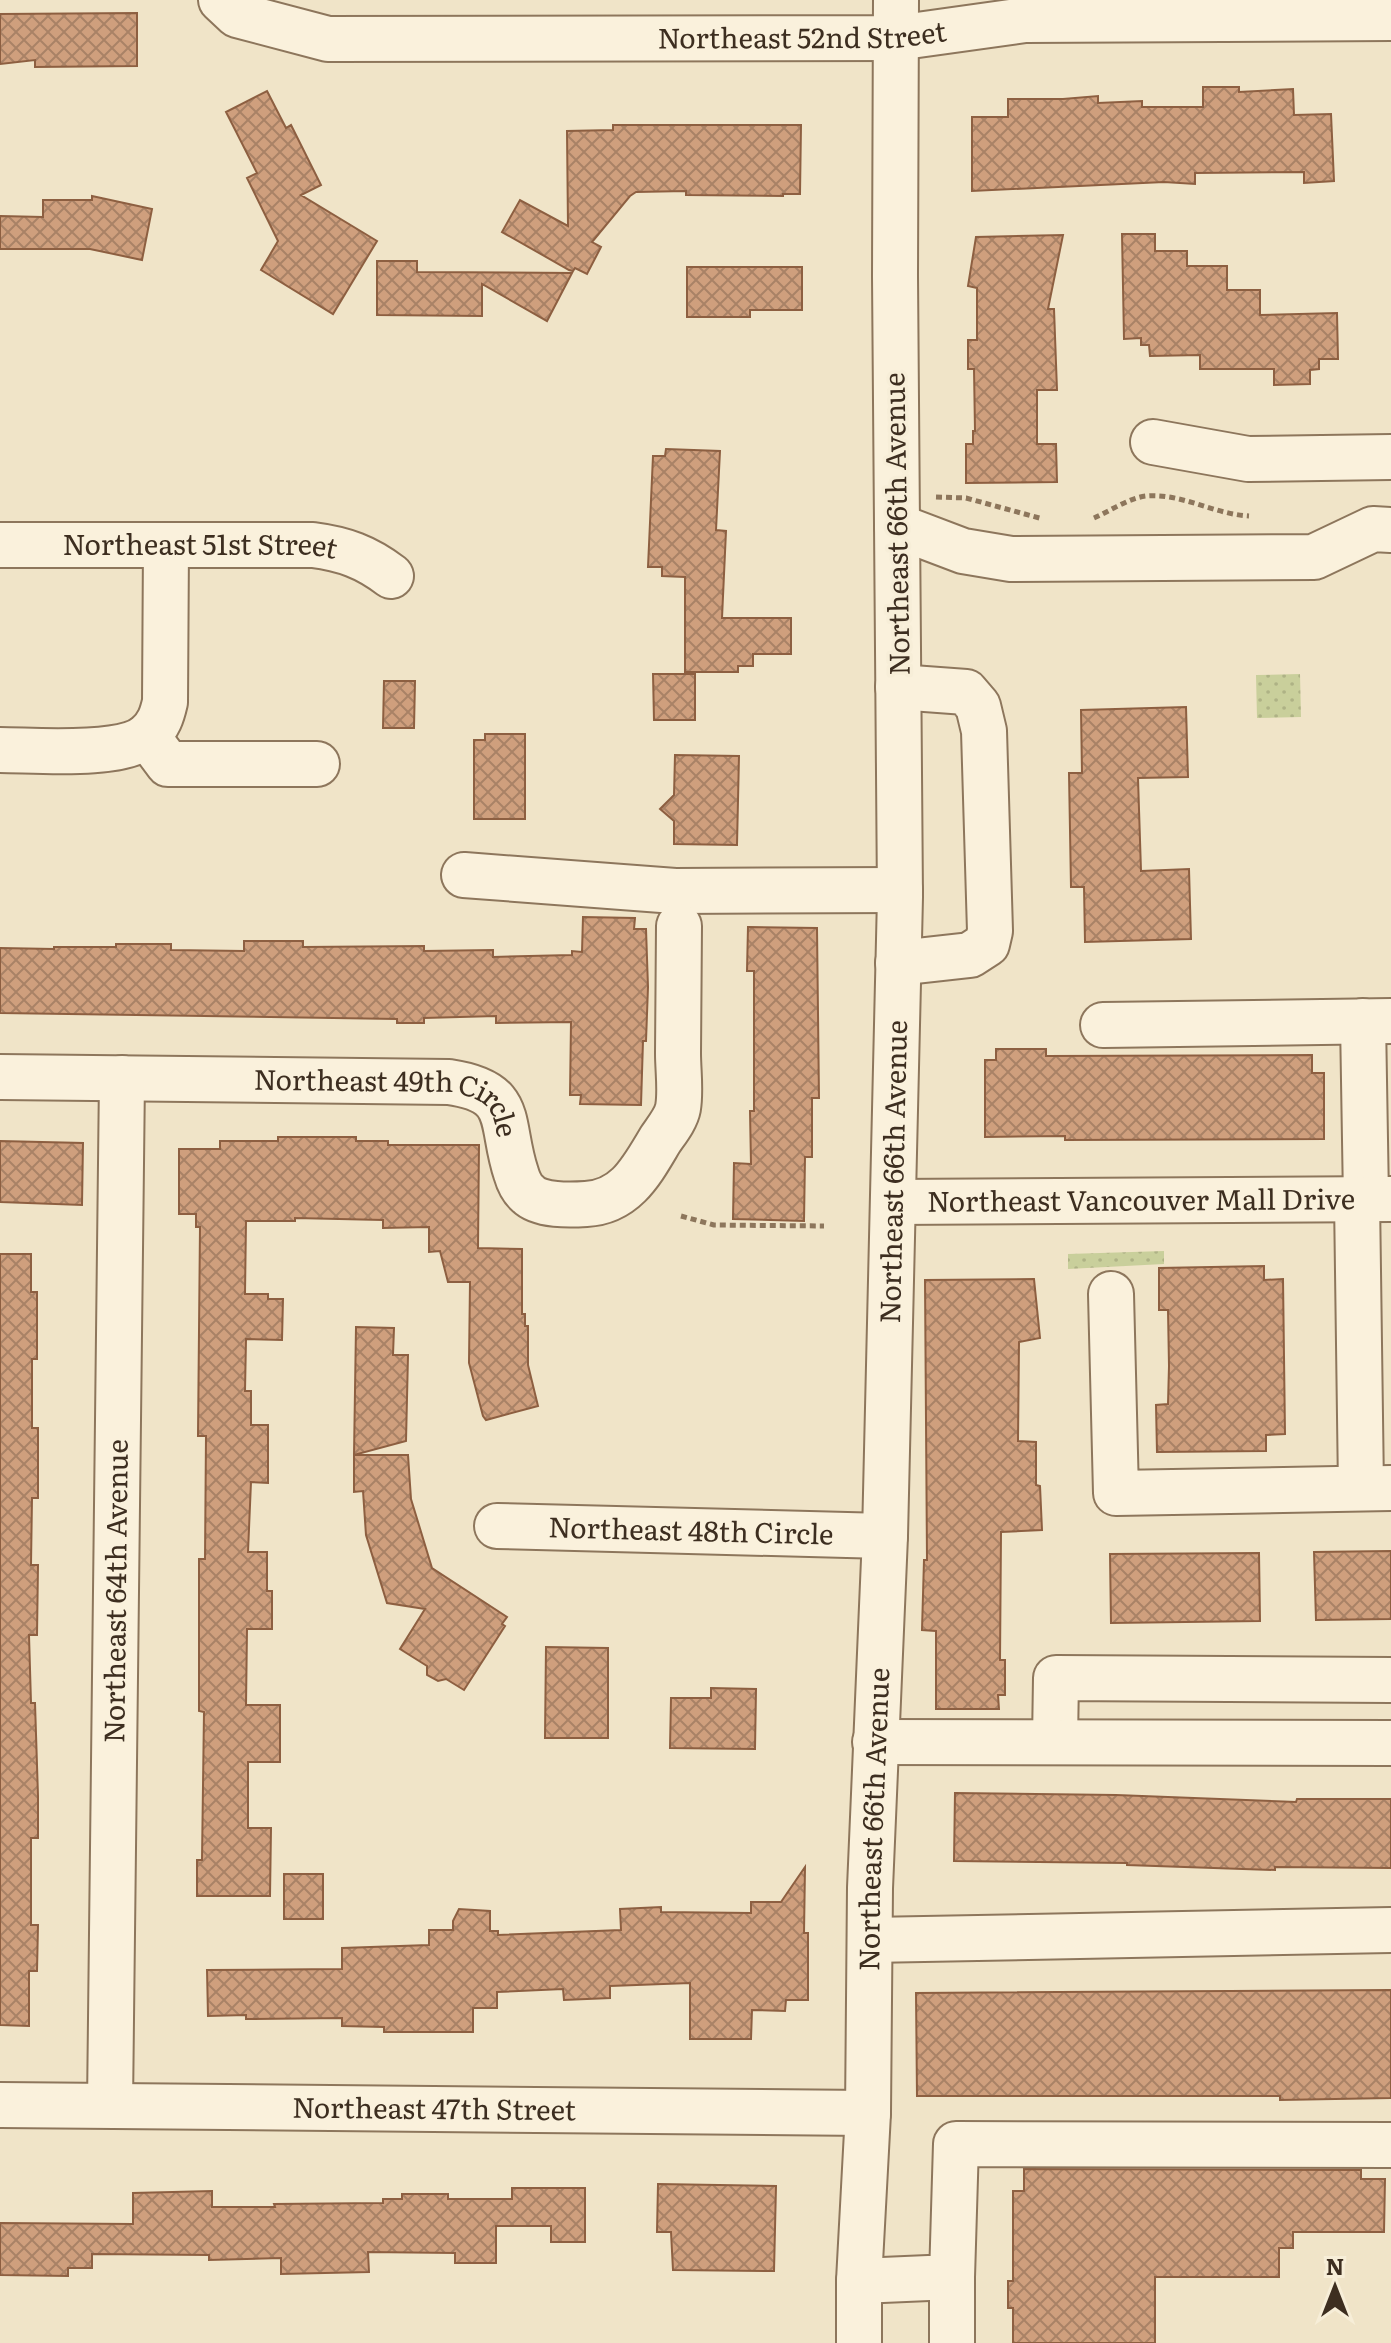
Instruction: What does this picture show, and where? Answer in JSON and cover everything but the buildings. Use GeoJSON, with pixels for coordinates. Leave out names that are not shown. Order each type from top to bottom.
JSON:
{"type":"FeatureCollection","features":[{"type":"Feature","properties":{"kind":"street","name":"Northeast 52nd Street"},"geometry":{"type":"LineString","coordinates":[[221,0],[237,15],[328,39],[896,19],[1391,18]]}},
{"type":"Feature","properties":{"kind":"street","name":"Northeast 66th Avenue"},"geometry":{"type":"LineString","coordinates":[[859,2343],[859,2281],[868,2113],[875,1742],[885,1536],[900,890],[896,19]]}},
{"type":"Feature","properties":{"kind":"street"},"geometry":{"type":"LineString","coordinates":[[1153,442],[1248,459],[1391,457]]}},
{"type":"Feature","properties":{"kind":"street"},"geometry":{"type":"LineString","coordinates":[[897,526],[963,551],[1011,559],[1314,557],[1373,529],[1391,530]]}},
{"type":"Feature","properties":{"kind":"street","name":"Northeast 51st Street"},"geometry":{"type":"LineString","coordinates":[[0,545],[313,545],[358,555],[391,576]]}},
{"type":"Feature","properties":{"kind":"street"},"geometry":{"type":"LineString","coordinates":[[0,750],[106,750],[129,746],[147,736],[161,720],[165,702],[166,545]]}},
{"type":"Feature","properties":{"kind":"street"},"geometry":{"type":"LineString","coordinates":[[898,687],[966,692],[978,706],[984,731],[990,931],[987,944],[970,955],[898,963]]}},
{"type":"Feature","properties":{"kind":"street"},"geometry":{"type":"LineString","coordinates":[[147,736],[168,764],[317,764]]}},
{"type":"Feature","properties":{"kind":"street"},"geometry":{"type":"LineString","coordinates":[[464,875],[675,891],[900,890]]}},
{"type":"Feature","properties":{"kind":"street","name":"Northeast 49th Circle"},"geometry":{"type":"LineString","coordinates":[[0,1077],[449,1082],[471,1085],[487,1092],[499,1105],[508,1128],[511,1157],[527,1194],[540,1202],[586,1204],[614,1197],[636,1179],[678,1110],[679,926]]}},
{"type":"Feature","properties":{"kind":"street"},"geometry":{"type":"LineString","coordinates":[[1103,1025],[1377,1021],[1371,1199],[1376,1488],[1116,1493],[1111,1294]]}},
{"type":"Feature","properties":{"kind":"street","name":"Northeast 64th Avenue"},"geometry":{"type":"LineString","coordinates":[[110,2105],[122,1078]]}},
{"type":"Feature","properties":{"kind":"street","name":"Northeast Vancouver Mall Drive"},"geometry":{"type":"LineString","coordinates":[[893,1202],[1371,1199]]}},
{"type":"Feature","properties":{"kind":"street","name":"Northeast 48th Circle"},"geometry":{"type":"LineString","coordinates":[[497,1526],[885,1536]]}},
{"type":"Feature","properties":{"kind":"street"},"geometry":{"type":"LineString","coordinates":[[1055,1741],[1056,1678],[1391,1680]]}},
{"type":"Feature","properties":{"kind":"street"},"geometry":{"type":"LineString","coordinates":[[875,1742],[1391,1743]]}},
{"type":"Feature","properties":{"kind":"street"},"geometry":{"type":"LineString","coordinates":[[870,1940],[1391,1930]]}},
{"type":"Feature","properties":{"kind":"street","name":"Northeast 47th Street"},"geometry":{"type":"LineString","coordinates":[[0,2105],[868,2113]]}},
{"type":"Feature","properties":{"kind":"street"},"geometry":{"type":"LineString","coordinates":[[952,2343],[956,2144],[1391,2145]]}},
{"type":"Feature","properties":{"kind":"street"},"geometry":{"type":"LineString","coordinates":[[859,2281],[952,2277]]}},
{"type":"Feature","properties":{"kind":"path"},"geometry":{"type":"LineString","coordinates":[[1085,522],[1143,496],[1174,496],[1229,515],[1257,516]]}},
{"type":"Feature","properties":{"kind":"path"},"geometry":{"type":"LineString","coordinates":[[929,497],[966,498],[1044,519]]}},
{"type":"Feature","properties":{"kind":"path"},"geometry":{"type":"LineString","coordinates":[[681,1216],[714,1225],[824,1226]]}},
{"type":"Feature","properties":{"kind":"green space"},"geometry":{"type":"Polygon","coordinates":[[[1300,674],[1301,717],[1257,718],[1256,675],[1300,674]]]}},
{"type":"Feature","properties":{"kind":"green space"},"geometry":{"type":"Polygon","coordinates":[[[1164,1251],[1164,1264],[1068,1269],[1068,1254],[1164,1251]]]}}]}
